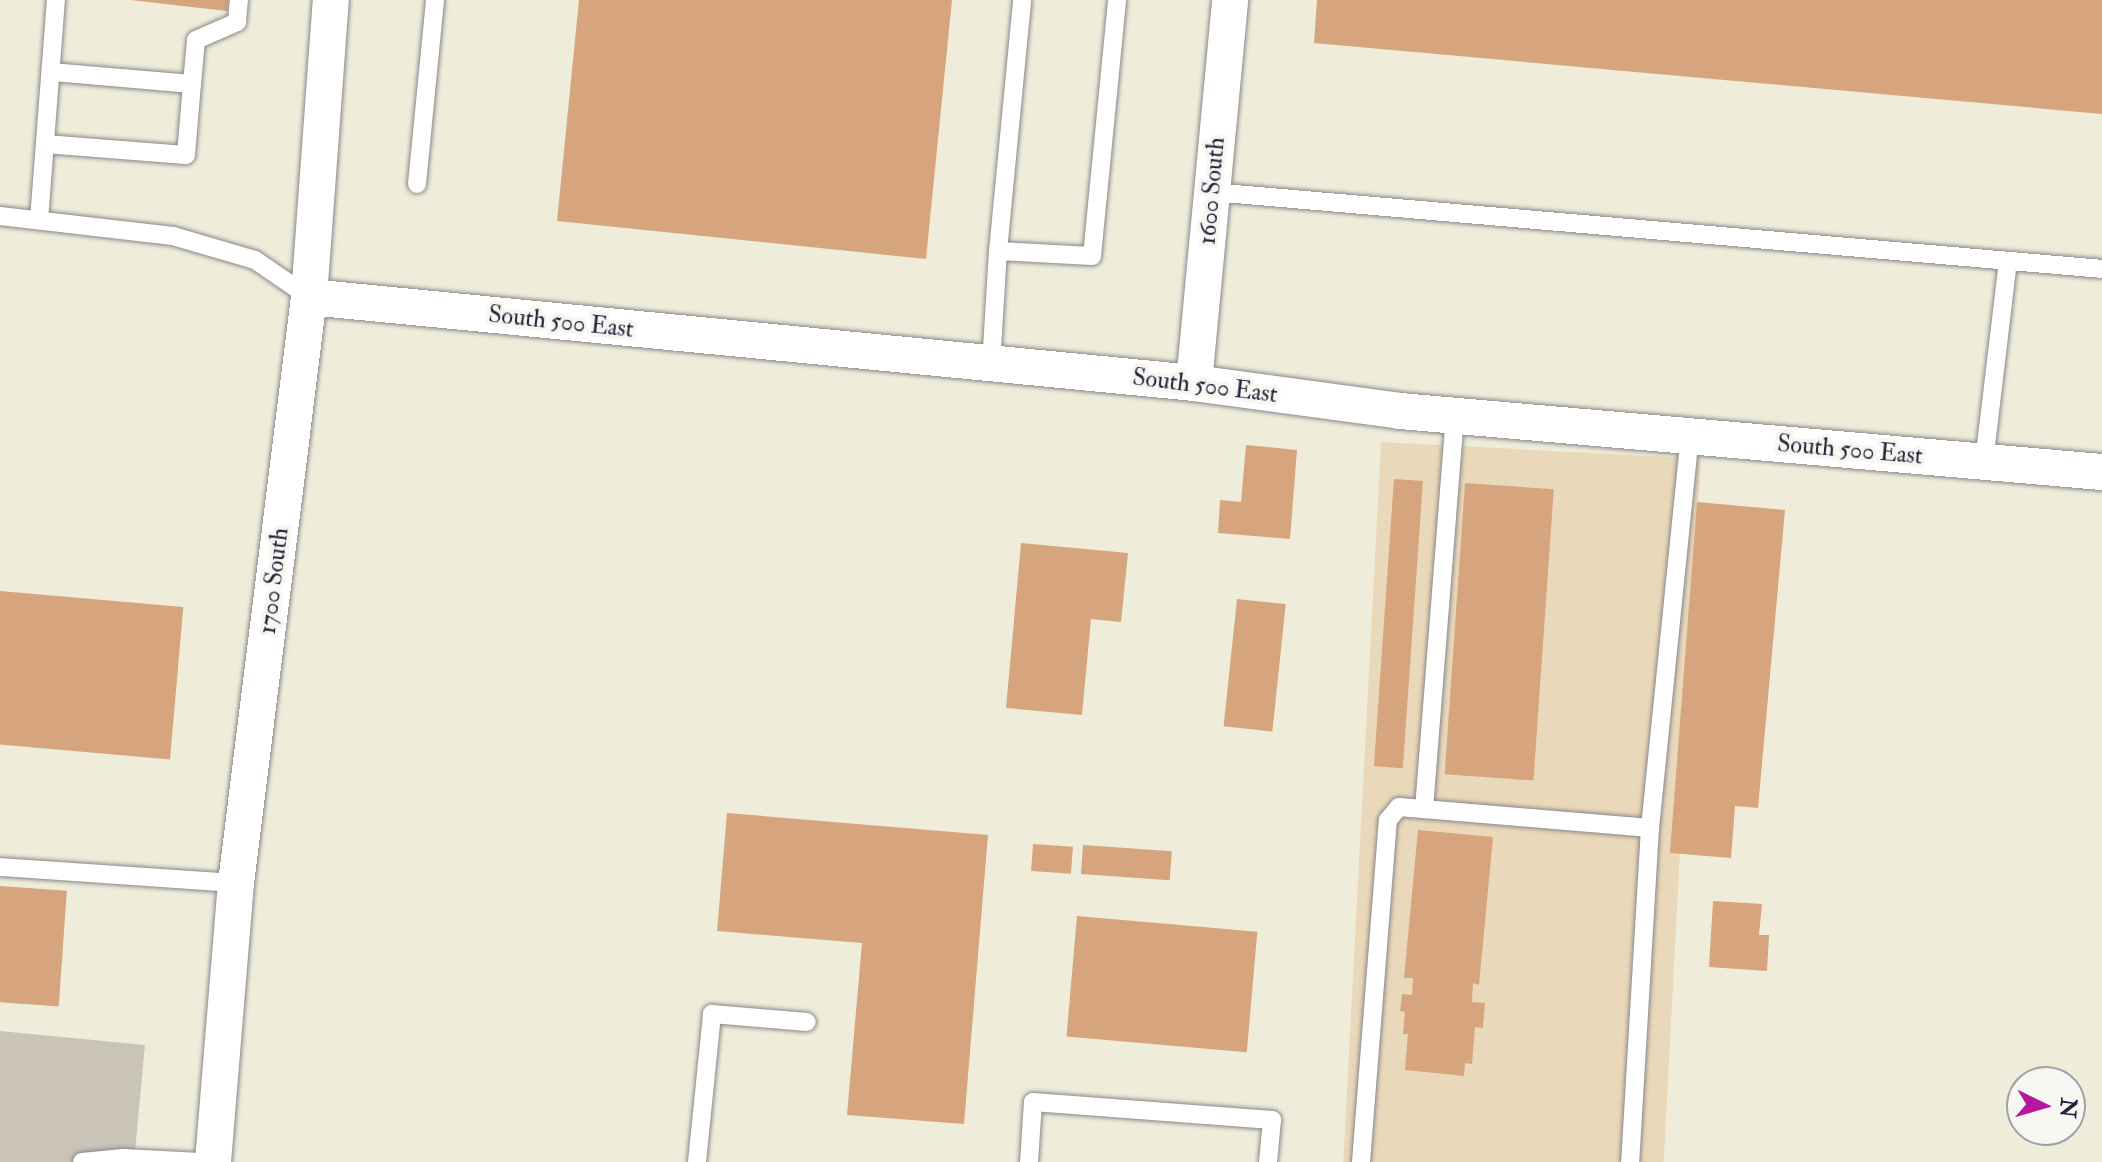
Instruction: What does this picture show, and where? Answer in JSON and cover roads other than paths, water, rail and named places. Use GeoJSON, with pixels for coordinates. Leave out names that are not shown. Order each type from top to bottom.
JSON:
{"type":"FeatureCollection","features":[{"type":"Feature","properties":{"kind":"street","name":"1700 South"},"geometry":{"type":"LineString","coordinates":[[213,1162],[236,883],[309,297],[331,0]]}},
{"type":"Feature","properties":{"kind":"street","name":"1600 South"},"geometry":{"type":"LineString","coordinates":[[1194,383],[1230,0]]}},
{"type":"Feature","properties":{"kind":"street","name":"South 500 East"},"geometry":{"type":"LineString","coordinates":[[309,297],[1194,383],[1455,416],[2102,472]]}},
{"type":"Feature","properties":{"kind":"lane"},"geometry":{"type":"LineString","coordinates":[[39,220],[56,0]]}},
{"type":"Feature","properties":{"kind":"lane"},"geometry":{"type":"LineString","coordinates":[[45,144],[186,155],[196,40],[237,22],[239,0]]}},
{"type":"Feature","properties":{"kind":"lane"},"geometry":{"type":"LineString","coordinates":[[417,184],[435,0]]}},
{"type":"Feature","properties":{"kind":"lane"},"geometry":{"type":"LineString","coordinates":[[991,365],[998,251],[1022,0]]}},
{"type":"Feature","properties":{"kind":"lane"},"geometry":{"type":"LineString","coordinates":[[998,251],[1092,256],[1117,0]]}},
{"type":"Feature","properties":{"kind":"lane"},"geometry":{"type":"LineString","coordinates":[[51,72],[192,84]]}},
{"type":"Feature","properties":{"kind":"lane"},"geometry":{"type":"LineString","coordinates":[[1212,192],[2102,269]]}},
{"type":"Feature","properties":{"kind":"lane"},"geometry":{"type":"LineString","coordinates":[[0,216],[173,236],[255,260],[309,297]]}},
{"type":"Feature","properties":{"kind":"lane"},"geometry":{"type":"LineString","coordinates":[[1984,462],[2008,261]]}},
{"type":"Feature","properties":{"kind":"lane"},"geometry":{"type":"LineString","coordinates":[[1424,809],[1455,416]]}},
{"type":"Feature","properties":{"kind":"lane"},"geometry":{"type":"LineString","coordinates":[[1630,1162],[1650,828],[1690,435]]}},
{"type":"Feature","properties":{"kind":"lane"},"geometry":{"type":"LineString","coordinates":[[1361,1162],[1388,820],[1399,807],[1650,828]]}},
{"type":"Feature","properties":{"kind":"lane"},"geometry":{"type":"LineString","coordinates":[[0,867],[236,883]]}},
{"type":"Feature","properties":{"kind":"lane"},"geometry":{"type":"LineString","coordinates":[[697,1162],[712,1014],[807,1022]]}},
{"type":"Feature","properties":{"kind":"lane"},"geometry":{"type":"LineString","coordinates":[[1029,1162],[1033,1102],[1272,1120],[1268,1162]]}},
{"type":"Feature","properties":{"kind":"lane"},"geometry":{"type":"LineString","coordinates":[[82,1162],[123,1158],[200,1162]]}}]}
